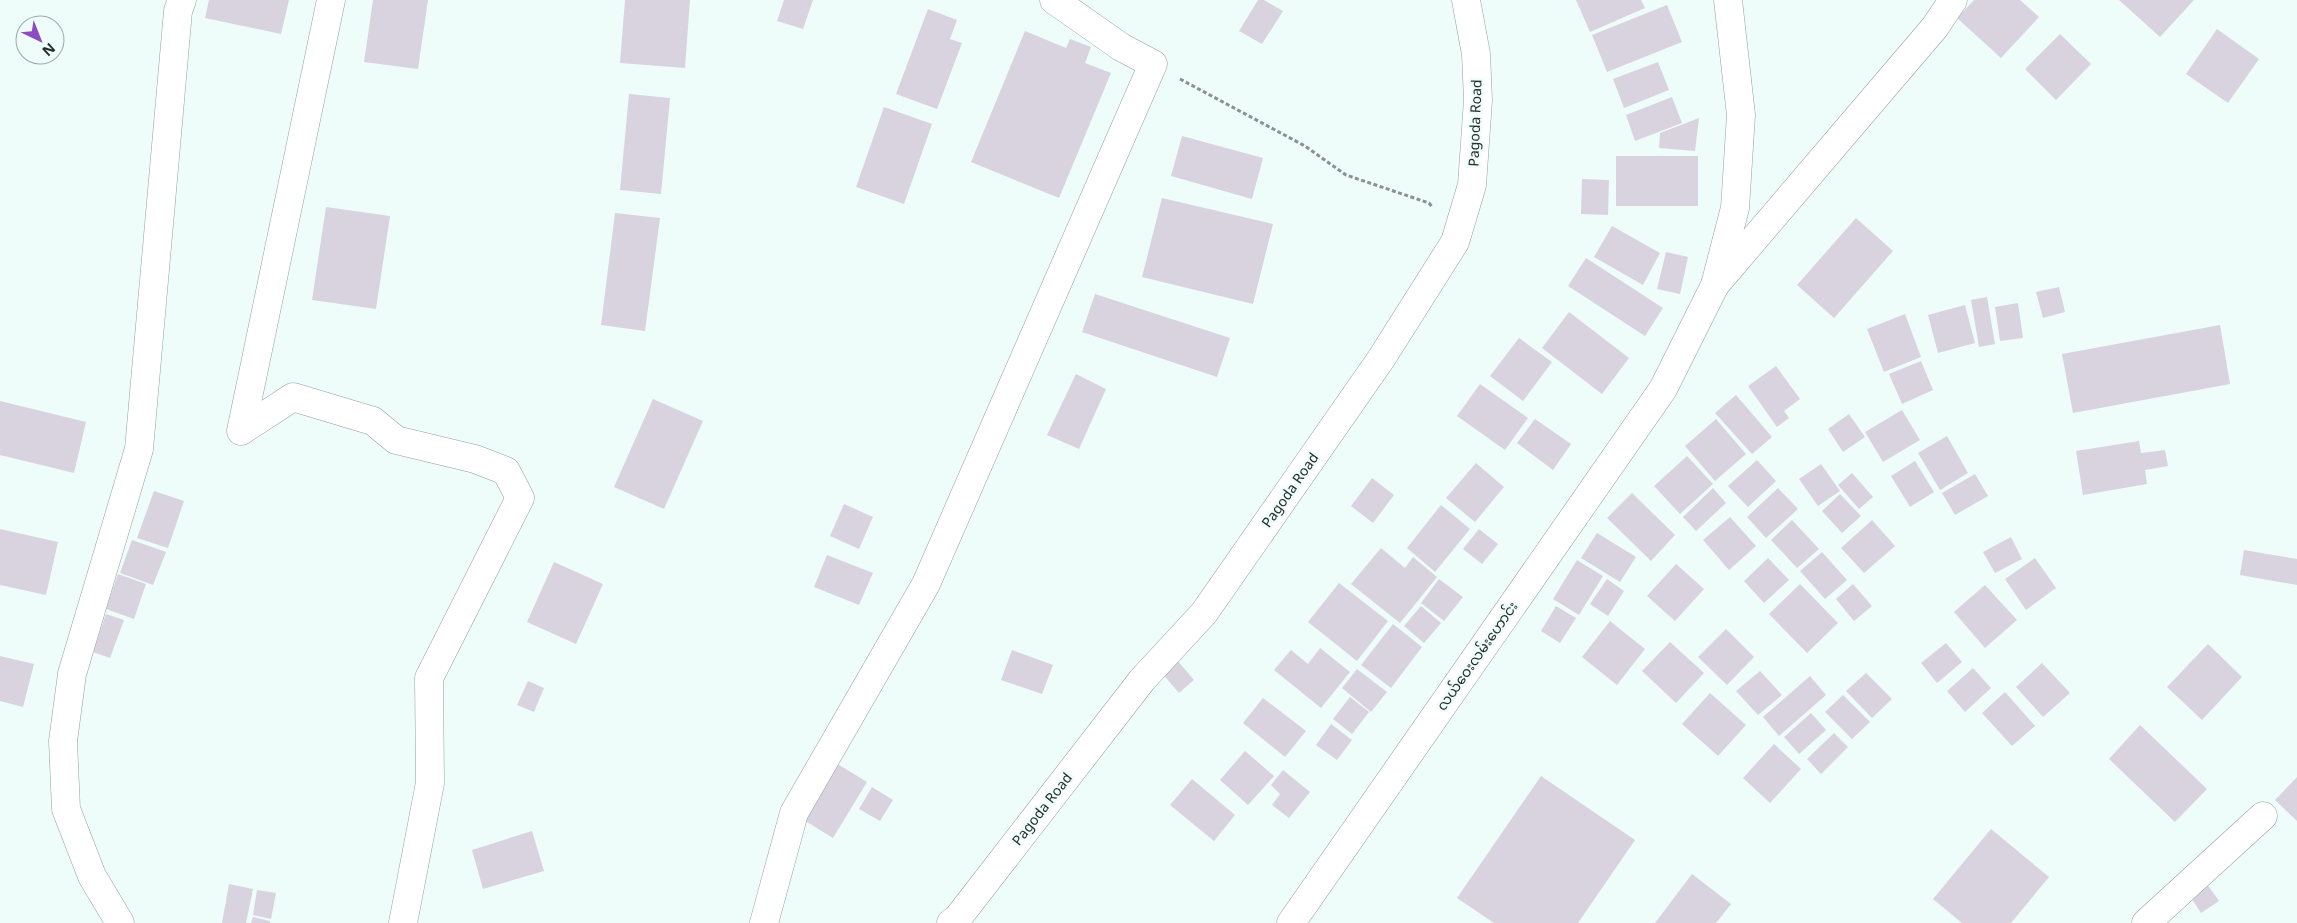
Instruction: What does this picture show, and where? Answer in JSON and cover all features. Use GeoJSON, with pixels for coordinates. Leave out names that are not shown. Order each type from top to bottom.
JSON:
{"type":"FeatureCollection","features":[{"type":"Feature","properties":{"kind":"street"},"geometry":{"type":"LineString","coordinates":[[120,923],[92,876],[66,809],[63,741],[72,674],[140,449],[178,12],[182,0]]}},
{"type":"Feature","properties":{"kind":"street"},"geometry":{"type":"LineString","coordinates":[[331,0],[241,431],[293,397],[373,421],[396,440],[476,459],[506,471],[520,498],[429,678],[430,783],[403,923]]}},
{"type":"Feature","properties":{"kind":"street"},"geometry":{"type":"LineString","coordinates":[[764,923],[794,813],[926,584],[1153,64],[1121,48],[1054,0]]}},
{"type":"Feature","properties":{"kind":"street","name":"Pagoda Road"},"geometry":{"type":"LineString","coordinates":[[954,921],[1142,680],[1204,613],[1381,359],[1455,242],[1472,185],[1478,100],[1476,54],[1466,0]]}},
{"type":"Feature","properties":{"kind":"street"},"geometry":{"type":"LineString","coordinates":[[1715,285],[1735,208],[1741,115],[1728,0]]}},
{"type":"Feature","properties":{"kind":"street"},"geometry":{"type":"LineString","coordinates":[[1715,285],[1935,27],[1953,0]]}},
{"type":"Feature","properties":{"kind":"street","name":"လယ်ဝေးလမ်းဟောင်း"},"geometry":{"type":"LineString","coordinates":[[1291,923],[1663,389],[1715,285]]}},
{"type":"Feature","properties":{"kind":"street"},"geometry":{"type":"LineString","coordinates":[[2146,923],[2263,816]]}},
{"type":"Feature","properties":{"kind":"path"},"geometry":{"type":"LineString","coordinates":[[1153,64],[1305,146],[1346,175],[1429,203],[1455,242]]}},
{"type":"Feature","properties":{"kind":"building"},"geometry":{"type":"Polygon","coordinates":[[[209,0],[289,0],[281,34],[205,18],[209,0]]]}},
{"type":"Feature","properties":{"kind":"building"},"geometry":{"type":"Polygon","coordinates":[[[373,0],[428,0],[418,69],[364,62],[373,0]]]}},
{"type":"Feature","properties":{"kind":"building"},"geometry":{"type":"Polygon","coordinates":[[[625,0],[690,0],[685,68],[620,63],[625,0]]]}},
{"type":"Feature","properties":{"kind":"building"},"geometry":{"type":"Polygon","coordinates":[[[784,0],[813,0],[803,29],[777,21],[784,0]]]}},
{"type":"Feature","properties":{"kind":"building"},"geometry":{"type":"Polygon","coordinates":[[[1258,0],[1264,0],[1283,11],[1262,44],[1239,31],[1258,0]]]}},
{"type":"Feature","properties":{"kind":"building"},"geometry":{"type":"Polygon","coordinates":[[[1576,0],[1641,0],[1645,8],[1590,32],[1576,0]]]}},
{"type":"Feature","properties":{"kind":"building"},"geometry":{"type":"Polygon","coordinates":[[[1974,0],[2020,0],[2039,17],[2001,58],[1957,18],[1974,0]]]}},
{"type":"Feature","properties":{"kind":"building"},"geometry":{"type":"Polygon","coordinates":[[[2119,0],[2194,0],[2160,37],[2119,0]]]}},
{"type":"Feature","properties":{"kind":"building"},"geometry":{"type":"Polygon","coordinates":[[[1667,5],[1682,42],[1607,72],[1592,35],[1667,5]]]}},
{"type":"Feature","properties":{"kind":"building"},"geometry":{"type":"Polygon","coordinates":[[[928,9],[957,20],[950,39],[962,43],[937,109],[896,94],[928,9]]]}},
{"type":"Feature","properties":{"kind":"building"},"geometry":{"type":"Polygon","coordinates":[[[2217,29],[2259,59],[2228,103],[2186,74],[2217,29]]]}},
{"type":"Feature","properties":{"kind":"building"},"geometry":{"type":"Polygon","coordinates":[[[1025,31],[1066,48],[1070,39],[1091,47],[1085,63],[1111,73],[1059,198],[971,162],[1025,31]]]}},
{"type":"Feature","properties":{"kind":"building"},"geometry":{"type":"Polygon","coordinates":[[[2060,34],[2091,64],[2056,100],[2025,69],[2060,34]]]}},
{"type":"Feature","properties":{"kind":"building"},"geometry":{"type":"Polygon","coordinates":[[[1658,62],[1669,90],[1624,108],[1613,79],[1658,62]]]}},
{"type":"Feature","properties":{"kind":"building"},"geometry":{"type":"Polygon","coordinates":[[[629,94],[670,98],[661,194],[620,190],[629,94]]]}},
{"type":"Feature","properties":{"kind":"building"},"geometry":{"type":"Polygon","coordinates":[[[1672,97],[1682,123],[1635,141],[1626,115],[1672,97]]]}},
{"type":"Feature","properties":{"kind":"building"},"geometry":{"type":"Polygon","coordinates":[[[884,107],[932,124],[904,204],[856,187],[884,107]]]}},
{"type":"Feature","properties":{"kind":"building"},"geometry":{"type":"Polygon","coordinates":[[[1699,118],[1695,151],[1659,148],[1660,133],[1699,118]]]}},
{"type":"Feature","properties":{"kind":"building"},"geometry":{"type":"Polygon","coordinates":[[[1182,136],[1263,158],[1252,199],[1171,176],[1182,136]]]}},
{"type":"Feature","properties":{"kind":"building"},"geometry":{"type":"Polygon","coordinates":[[[1616,156],[1698,156],[1698,206],[1616,206],[1616,156]]]}},
{"type":"Feature","properties":{"kind":"building"},"geometry":{"type":"Polygon","coordinates":[[[1582,179],[1609,180],[1608,215],[1581,214],[1582,179]]]}},
{"type":"Feature","properties":{"kind":"building"},"geometry":{"type":"Polygon","coordinates":[[[1162,198],[1273,224],[1253,304],[1142,277],[1162,198]]]}},
{"type":"Feature","properties":{"kind":"building"},"geometry":{"type":"Polygon","coordinates":[[[326,207],[390,216],[376,309],[312,300],[326,207]]]}},
{"type":"Feature","properties":{"kind":"building"},"geometry":{"type":"Polygon","coordinates":[[[615,213],[660,218],[645,331],[601,325],[615,213]]]}},
{"type":"Feature","properties":{"kind":"building"},"geometry":{"type":"Polygon","coordinates":[[[1856,218],[1893,251],[1834,318],[1797,285],[1856,218]]]}},
{"type":"Feature","properties":{"kind":"building"},"geometry":{"type":"Polygon","coordinates":[[[1612,226],[1660,253],[1643,285],[1594,257],[1612,226]]]}},
{"type":"Feature","properties":{"kind":"building"},"geometry":{"type":"Polygon","coordinates":[[[1666,252],[1688,257],[1680,294],[1657,289],[1666,252]]]}},
{"type":"Feature","properties":{"kind":"building"},"geometry":{"type":"Polygon","coordinates":[[[1586,258],[1663,308],[1645,336],[1568,286],[1586,258]]]}},
{"type":"Feature","properties":{"kind":"building"},"geometry":{"type":"Polygon","coordinates":[[[2059,287],[2065,312],[2043,318],[2036,292],[2059,287]]]}},
{"type":"Feature","properties":{"kind":"building"},"geometry":{"type":"Polygon","coordinates":[[[1095,294],[1230,338],[1217,377],[1082,332],[1095,294]]]}},
{"type":"Feature","properties":{"kind":"building"},"geometry":{"type":"Polygon","coordinates":[[[1987,297],[1995,344],[1979,347],[1971,300],[1987,297]]]}},
{"type":"Feature","properties":{"kind":"building"},"geometry":{"type":"Polygon","coordinates":[[[2018,303],[2023,338],[2000,341],[1995,307],[2018,303]]]}},
{"type":"Feature","properties":{"kind":"building"},"geometry":{"type":"Polygon","coordinates":[[[1965,305],[1975,343],[1938,353],[1928,315],[1965,305]]]}},
{"type":"Feature","properties":{"kind":"building"},"geometry":{"type":"Polygon","coordinates":[[[1569,312],[1629,358],[1602,394],[1542,348],[1569,312]]]}},
{"type":"Feature","properties":{"kind":"building"},"geometry":{"type":"Polygon","coordinates":[[[1905,314],[1921,357],[1884,372],[1867,329],[1905,314]]]}},
{"type":"Feature","properties":{"kind":"building"},"geometry":{"type":"Polygon","coordinates":[[[2220,325],[2230,384],[2073,413],[2062,354],[2220,325]]]}},
{"type":"Feature","properties":{"kind":"building"},"geometry":{"type":"Polygon","coordinates":[[[1519,338],[1552,362],[1523,401],[1490,376],[1519,338]]]}},
{"type":"Feature","properties":{"kind":"building"},"geometry":{"type":"Polygon","coordinates":[[[1921,361],[1933,390],[1902,404],[1889,374],[1921,361]]]}},
{"type":"Feature","properties":{"kind":"building"},"geometry":{"type":"Polygon","coordinates":[[[1776,366],[1800,399],[1784,411],[1789,418],[1777,427],[1748,386],[1776,366]]]}},
{"type":"Feature","properties":{"kind":"building"},"geometry":{"type":"Polygon","coordinates":[[[1076,374],[1106,389],[1079,449],[1047,435],[1076,374]]]}},
{"type":"Feature","properties":{"kind":"building"},"geometry":{"type":"Polygon","coordinates":[[[1480,384],[1528,418],[1505,450],[1457,416],[1480,384]]]}},
{"type":"Feature","properties":{"kind":"building"},"geometry":{"type":"Polygon","coordinates":[[[1736,395],[1772,437],[1752,454],[1715,413],[1736,395]]]}},
{"type":"Feature","properties":{"kind":"building"},"geometry":{"type":"Polygon","coordinates":[[[653,399],[703,421],[664,509],[614,487],[653,399]]]}},
{"type":"Feature","properties":{"kind":"building"},"geometry":{"type":"Polygon","coordinates":[[[0,401],[86,422],[74,473],[0,455],[0,401]]]}},
{"type":"Feature","properties":{"kind":"building"},"geometry":{"type":"Polygon","coordinates":[[[1902,410],[1920,440],[1883,462],[1865,432],[1902,410]]]}},
{"type":"Feature","properties":{"kind":"building"},"geometry":{"type":"Polygon","coordinates":[[[1849,414],[1865,437],[1843,452],[1828,429],[1849,414]]]}},
{"type":"Feature","properties":{"kind":"building"},"geometry":{"type":"Polygon","coordinates":[[[1535,419],[1571,444],[1553,470],[1517,443],[1535,419]]]}},
{"type":"Feature","properties":{"kind":"building"},"geometry":{"type":"Polygon","coordinates":[[[1716,419],[1746,454],[1715,481],[1685,446],[1716,419]]]}},
{"type":"Feature","properties":{"kind":"building"},"geometry":{"type":"Polygon","coordinates":[[[1947,436],[1968,473],[1940,490],[1918,453],[1947,436]]]}},
{"type":"Feature","properties":{"kind":"building"},"geometry":{"type":"Polygon","coordinates":[[[2139,441],[2141,453],[2165,450],[2168,466],[2145,470],[2147,484],[2083,495],[2076,451],[2139,441]]]}},
{"type":"Feature","properties":{"kind":"building"},"geometry":{"type":"Polygon","coordinates":[[[1687,456],[1713,484],[1680,514],[1654,486],[1687,456]]]}},
{"type":"Feature","properties":{"kind":"building"},"geometry":{"type":"Polygon","coordinates":[[[1757,460],[1776,481],[1748,507],[1728,486],[1757,460]]]}},
{"type":"Feature","properties":{"kind":"building"},"geometry":{"type":"Polygon","coordinates":[[[1915,461],[1934,492],[1910,507],[1891,476],[1915,461]]]}},
{"type":"Feature","properties":{"kind":"building"},"geometry":{"type":"Polygon","coordinates":[[[1476,463],[1504,487],[1475,522],[1446,498],[1476,463]]]}},
{"type":"Feature","properties":{"kind":"building"},"geometry":{"type":"Polygon","coordinates":[[[1821,464],[1840,491],[1818,506],[1799,479],[1821,464]]]}},
{"type":"Feature","properties":{"kind":"building"},"geometry":{"type":"Polygon","coordinates":[[[1852,473],[1873,497],[1859,509],[1838,485],[1852,473]]]}},
{"type":"Feature","properties":{"kind":"building"},"geometry":{"type":"Polygon","coordinates":[[[1975,474],[1988,496],[1955,515],[1942,493],[1975,474]]]}},
{"type":"Feature","properties":{"kind":"building"},"geometry":{"type":"Polygon","coordinates":[[[1372,478],[1394,495],[1373,523],[1351,506],[1372,478]]]}},
{"type":"Feature","properties":{"kind":"building"},"geometry":{"type":"Polygon","coordinates":[[[1713,488],[1726,503],[1696,531],[1683,517],[1713,488]]]}},
{"type":"Feature","properties":{"kind":"building"},"geometry":{"type":"Polygon","coordinates":[[[1778,488],[1798,509],[1766,538],[1747,517],[1778,488]]]}},
{"type":"Feature","properties":{"kind":"building"},"geometry":{"type":"Polygon","coordinates":[[[154,491],[184,501],[168,548],[137,538],[154,491]]]}},
{"type":"Feature","properties":{"kind":"building"},"geometry":{"type":"Polygon","coordinates":[[[1632,493],[1675,535],[1651,561],[1607,518],[1632,493]]]}},
{"type":"Feature","properties":{"kind":"building"},"geometry":{"type":"Polygon","coordinates":[[[1840,494],[1861,516],[1842,533],[1822,511],[1840,494]]]}},
{"type":"Feature","properties":{"kind":"building"},"geometry":{"type":"Polygon","coordinates":[[[844,504],[873,517],[859,549],[830,536],[844,504]]]}},
{"type":"Feature","properties":{"kind":"building"},"geometry":{"type":"Polygon","coordinates":[[[1441,505],[1470,529],[1435,572],[1407,548],[1441,505]]]}},
{"type":"Feature","properties":{"kind":"building"},"geometry":{"type":"Polygon","coordinates":[[[1730,517],[1756,546],[1729,570],[1703,540],[1730,517]]]}},
{"type":"Feature","properties":{"kind":"building"},"geometry":{"type":"Polygon","coordinates":[[[1792,520],[1819,549],[1797,568],[1771,540],[1792,520]]]}},
{"type":"Feature","properties":{"kind":"building"},"geometry":{"type":"Polygon","coordinates":[[[1872,520],[1895,546],[1864,573],[1841,548],[1872,520]]]}},
{"type":"Feature","properties":{"kind":"building"},"geometry":{"type":"Polygon","coordinates":[[[0,529],[58,542],[46,595],[0,585],[0,529]]]}},
{"type":"Feature","properties":{"kind":"building"},"geometry":{"type":"Polygon","coordinates":[[[1479,529],[1498,544],[1482,564],[1463,549],[1479,529]]]}},
{"type":"Feature","properties":{"kind":"building"},"geometry":{"type":"Polygon","coordinates":[[[1597,533],[1636,557],[1620,582],[1581,558],[1597,533]]]}},
{"type":"Feature","properties":{"kind":"building"},"geometry":{"type":"Polygon","coordinates":[[[2011,537],[2022,559],[1995,573],[1983,552],[2011,537]]]}},
{"type":"Feature","properties":{"kind":"building"},"geometry":{"type":"Polygon","coordinates":[[[132,540],[166,552],[153,585],[120,573],[132,540]]]}},
{"type":"Feature","properties":{"kind":"building"},"geometry":{"type":"Polygon","coordinates":[[[1381,548],[1405,568],[1413,557],[1437,577],[1400,623],[1351,584],[1381,548]]]}},
{"type":"Feature","properties":{"kind":"building"},"geometry":{"type":"Polygon","coordinates":[[[2244,550],[2297,559],[2297,585],[2240,575],[2244,550]]]}},
{"type":"Feature","properties":{"kind":"building"},"geometry":{"type":"Polygon","coordinates":[[[1822,552],[1847,580],[1825,599],[1800,571],[1822,552]]]}},
{"type":"Feature","properties":{"kind":"building"},"geometry":{"type":"Polygon","coordinates":[[[827,555],[873,573],[859,605],[814,587],[827,555]]]}},
{"type":"Feature","properties":{"kind":"building"},"geometry":{"type":"Polygon","coordinates":[[[1768,558],[1789,580],[1764,603],[1744,581],[1768,558]]]}},
{"type":"Feature","properties":{"kind":"building"},"geometry":{"type":"Polygon","coordinates":[[[2035,558],[2056,588],[2026,610],[2005,579],[2035,558]]]}},
{"type":"Feature","properties":{"kind":"building"},"geometry":{"type":"Polygon","coordinates":[[[1577,560],[1603,576],[1579,615],[1553,599],[1577,560]]]}},
{"type":"Feature","properties":{"kind":"building"},"geometry":{"type":"Polygon","coordinates":[[[554,562],[603,584],[576,644],[527,622],[554,562]]]}},
{"type":"Feature","properties":{"kind":"building"},"geometry":{"type":"Polygon","coordinates":[[[1676,564],[1704,589],[1675,621],[1647,596],[1676,564]]]}},
{"type":"Feature","properties":{"kind":"building"},"geometry":{"type":"Polygon","coordinates":[[[118,574],[146,584],[134,619],[106,609],[118,574]]]}},
{"type":"Feature","properties":{"kind":"building"},"geometry":{"type":"Polygon","coordinates":[[[1439,579],[1463,597],[1444,621],[1421,603],[1439,579]]]}},
{"type":"Feature","properties":{"kind":"building"},"geometry":{"type":"Polygon","coordinates":[[[1607,579],[1624,591],[1608,616],[1590,604],[1607,579]]]}},
{"type":"Feature","properties":{"kind":"building"},"geometry":{"type":"Polygon","coordinates":[[[1339,583],[1388,621],[1357,661],[1308,622],[1339,583]]]}},
{"type":"Feature","properties":{"kind":"building"},"geometry":{"type":"Polygon","coordinates":[[[1800,584],[1838,623],[1807,653],[1769,614],[1800,584]]]}},
{"type":"Feature","properties":{"kind":"building"},"geometry":{"type":"Polygon","coordinates":[[[1853,584],[1872,606],[1854,621],[1836,599],[1853,584]]]}},
{"type":"Feature","properties":{"kind":"building"},"geometry":{"type":"Polygon","coordinates":[[[1985,585],[2017,620],[1985,648],[1954,612],[1985,585]]]}},
{"type":"Feature","properties":{"kind":"building"},"geometry":{"type":"Polygon","coordinates":[[[1421,606],[1441,623],[1424,643],[1404,626],[1421,606]]]}},
{"type":"Feature","properties":{"kind":"building"},"geometry":{"type":"Polygon","coordinates":[[[1556,606],[1576,618],[1560,643],[1541,631],[1556,606]]]}},
{"type":"Feature","properties":{"kind":"building"},"geometry":{"type":"Polygon","coordinates":[[[106,614],[124,620],[110,658],[93,652],[106,614]]]}},
{"type":"Feature","properties":{"kind":"building"},"geometry":{"type":"Polygon","coordinates":[[[1610,621],[1645,649],[1617,685],[1582,657],[1610,621]]]}},
{"type":"Feature","properties":{"kind":"building"},"geometry":{"type":"Polygon","coordinates":[[[1393,624],[1422,647],[1391,688],[1361,665],[1393,624]]]}},
{"type":"Feature","properties":{"kind":"building"},"geometry":{"type":"Polygon","coordinates":[[[1726,629],[1754,657],[1727,685],[1698,657],[1726,629]]]}},
{"type":"Feature","properties":{"kind":"building"},"geometry":{"type":"Polygon","coordinates":[[[1670,642],[1704,673],[1676,703],[1642,671],[1670,642]]]}},
{"type":"Feature","properties":{"kind":"building"},"geometry":{"type":"Polygon","coordinates":[[[1946,643],[1962,662],[1937,683],[1921,663],[1946,643]]]}},
{"type":"Feature","properties":{"kind":"building"},"geometry":{"type":"Polygon","coordinates":[[[2208,644],[2242,677],[2202,720],[2167,687],[2208,644]]]}},
{"type":"Feature","properties":{"kind":"building"},"geometry":{"type":"Polygon","coordinates":[[[1320,648],[1350,672],[1321,708],[1274,670],[1291,650],[1308,664],[1320,648]]]}},
{"type":"Feature","properties":{"kind":"building"},"geometry":{"type":"Polygon","coordinates":[[[1012,650],[1053,665],[1042,694],[1001,680],[1012,650]]]}},
{"type":"Feature","properties":{"kind":"building"},"geometry":{"type":"Polygon","coordinates":[[[0,656],[34,664],[23,707],[0,701],[0,656]]]}},
{"type":"Feature","properties":{"kind":"building"},"geometry":{"type":"Polygon","coordinates":[[[1177,660],[1194,680],[1179,693],[1162,673],[1177,660]]]}},
{"type":"Feature","properties":{"kind":"building"},"geometry":{"type":"Polygon","coordinates":[[[2042,663],[2070,693],[2043,717],[2016,687],[2042,663]]]}},
{"type":"Feature","properties":{"kind":"building"},"geometry":{"type":"Polygon","coordinates":[[[1973,668],[1991,688],[1965,712],[1947,691],[1973,668]]]}},
{"type":"Feature","properties":{"kind":"building"},"geometry":{"type":"Polygon","coordinates":[[[1357,669],[1387,692],[1371,712],[1342,688],[1357,669]]]}},
{"type":"Feature","properties":{"kind":"building"},"geometry":{"type":"Polygon","coordinates":[[[1760,671],[1782,695],[1758,715],[1736,691],[1760,671]]]}},
{"type":"Feature","properties":{"kind":"building"},"geometry":{"type":"Polygon","coordinates":[[[1866,673],[1892,699],[1872,718],[1846,691],[1866,673]]]}},
{"type":"Feature","properties":{"kind":"building"},"geometry":{"type":"Polygon","coordinates":[[[1810,676],[1826,695],[1779,736],[1763,717],[1810,676]]]}},
{"type":"Feature","properties":{"kind":"building"},"geometry":{"type":"Polygon","coordinates":[[[528,681],[544,688],[534,712],[517,705],[528,681]]]}},
{"type":"Feature","properties":{"kind":"building"},"geometry":{"type":"Polygon","coordinates":[[[2005,692],[2035,726],[2012,746],[1982,713],[2005,692]]]}},
{"type":"Feature","properties":{"kind":"building"},"geometry":{"type":"Polygon","coordinates":[[[1710,693],[1746,725],[1718,756],[1682,724],[1710,693]]]}},
{"type":"Feature","properties":{"kind":"building"},"geometry":{"type":"Polygon","coordinates":[[[1843,695],[1870,722],[1852,739],[1825,712],[1843,695]]]}},
{"type":"Feature","properties":{"kind":"building"},"geometry":{"type":"Polygon","coordinates":[[[1350,697],[1369,712],[1352,734],[1333,719],[1350,697]]]}},
{"type":"Feature","properties":{"kind":"building"},"geometry":{"type":"Polygon","coordinates":[[[1263,698],[1306,731],[1285,757],[1243,723],[1263,698]]]}},
{"type":"Feature","properties":{"kind":"building"},"geometry":{"type":"Polygon","coordinates":[[[1811,713],[1826,730],[1799,754],[1784,737],[1811,713]]]}},
{"type":"Feature","properties":{"kind":"building"},"geometry":{"type":"Polygon","coordinates":[[[1331,724],[1352,740],[1337,760],[1316,745],[1331,724]]]}},
{"type":"Feature","properties":{"kind":"building"},"geometry":{"type":"Polygon","coordinates":[[[2140,725],[2207,789],[2175,822],[2109,759],[2140,725]]]}},
{"type":"Feature","properties":{"kind":"building"},"geometry":{"type":"Polygon","coordinates":[[[1834,733],[1848,747],[1821,774],[1807,759],[1834,733]]]}},
{"type":"Feature","properties":{"kind":"building"},"geometry":{"type":"Polygon","coordinates":[[[1774,744],[1801,769],[1770,803],[1743,778],[1774,744]]]}},
{"type":"Feature","properties":{"kind":"building"},"geometry":{"type":"Polygon","coordinates":[[[1245,751],[1274,776],[1248,805],[1220,780],[1245,751]]]}},
{"type":"Feature","properties":{"kind":"building"},"geometry":{"type":"Polygon","coordinates":[[[836,763],[867,782],[833,838],[802,819],[836,763]]]}},
{"type":"Feature","properties":{"kind":"building"},"geometry":{"type":"Polygon","coordinates":[[[1283,770],[1310,792],[1289,818],[1272,805],[1280,794],[1271,785],[1283,770]]]}},
{"type":"Feature","properties":{"kind":"building"},"geometry":{"type":"Polygon","coordinates":[[[1541,776],[1635,840],[1578,923],[1494,923],[1457,898],[1541,776]]]}},
{"type":"Feature","properties":{"kind":"building"},"geometry":{"type":"Polygon","coordinates":[[[2297,777],[2297,821],[2275,800],[2297,777]]]}},
{"type":"Feature","properties":{"kind":"building"},"geometry":{"type":"Polygon","coordinates":[[[1192,779],[1235,815],[1214,841],[1170,805],[1192,779]]]}},
{"type":"Feature","properties":{"kind":"building"},"geometry":{"type":"Polygon","coordinates":[[[872,787],[893,800],[880,821],[859,809],[872,787]]]}},
{"type":"Feature","properties":{"kind":"building"},"geometry":{"type":"Polygon","coordinates":[[[1991,829],[2049,877],[2011,923],[1962,923],[1933,899],[1991,829]]]}},
{"type":"Feature","properties":{"kind":"building"},"geometry":{"type":"Polygon","coordinates":[[[532,831],[544,871],[483,889],[472,850],[532,831]]]}},
{"type":"Feature","properties":{"kind":"building"},"geometry":{"type":"Polygon","coordinates":[[[1692,874],[1731,904],[1716,923],[1655,923],[1692,874]]]}},
{"type":"Feature","properties":{"kind":"building"},"geometry":{"type":"Polygon","coordinates":[[[229,884],[253,889],[246,923],[222,923],[229,884]]]}},
{"type":"Feature","properties":{"kind":"building"},"geometry":{"type":"Polygon","coordinates":[[[2207,884],[2219,901],[2201,913],[2190,896],[2207,884]]]}},
{"type":"Feature","properties":{"kind":"building"},"geometry":{"type":"Polygon","coordinates":[[[257,890],[276,893],[271,919],[253,915],[257,890]]]}},
{"type":"Feature","properties":{"kind":"building"},"geometry":{"type":"Polygon","coordinates":[[[253,917],[270,921],[270,923],[251,923],[253,917]]]}}]}
